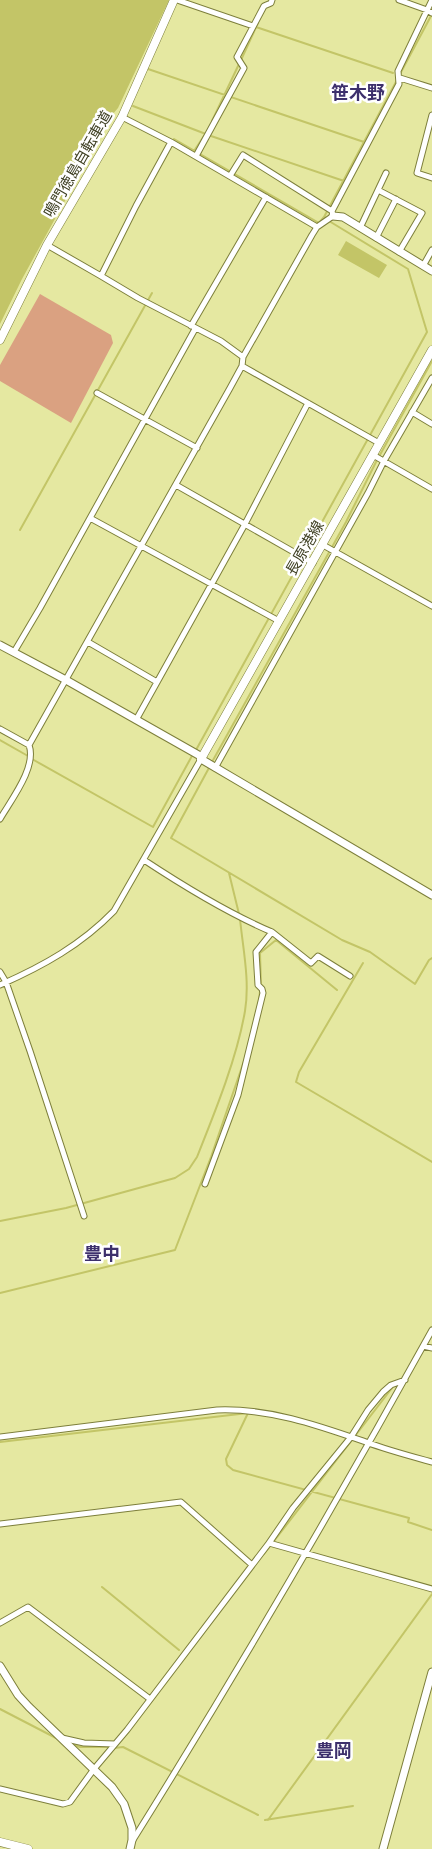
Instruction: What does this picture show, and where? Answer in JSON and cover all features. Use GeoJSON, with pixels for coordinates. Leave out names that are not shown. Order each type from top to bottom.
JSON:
{"type":"FeatureCollection","features":[{"type":"Feature","properties":{"kind":"main road","name":"鳴門徳島自転車道"},"geometry":{"type":"LineString","coordinates":[[0,340],[47,246],[122,117],[175,0]]}},
{"type":"Feature","properties":{"kind":"main road","name":"長原港線"},"geometry":{"type":"LineString","coordinates":[[201,758],[432,350]]}},
{"type":"Feature","properties":{"kind":"main road"},"geometry":{"type":"LineString","coordinates":[[0,1842],[28,1849]]}},
{"type":"Feature","properties":{"kind":"street"},"geometry":{"type":"LineString","coordinates":[[175,0],[253,26]]}},
{"type":"Feature","properties":{"kind":"street"},"geometry":{"type":"LineString","coordinates":[[196,156],[244,68],[237,56],[264,6],[271,3],[272,0]]}},
{"type":"Feature","properties":{"kind":"street"},"geometry":{"type":"LineString","coordinates":[[399,0],[430,11]]}},
{"type":"Feature","properties":{"kind":"street"},"geometry":{"type":"LineString","coordinates":[[29,745],[197,448],[242,366],[243,357],[317,227],[333,213],[399,84],[398,71],[430,11],[432,0]]}},
{"type":"Feature","properties":{"kind":"street"},"geometry":{"type":"LineString","coordinates":[[400,78],[432,88]]}},
{"type":"Feature","properties":{"kind":"street"},"geometry":{"type":"LineString","coordinates":[[432,115],[417,173],[432,178]]}},
{"type":"Feature","properties":{"kind":"street"},"geometry":{"type":"LineString","coordinates":[[122,117],[196,156],[317,227]]}},
{"type":"Feature","properties":{"kind":"street"},"geometry":{"type":"LineString","coordinates":[[101,276],[171,142]]}},
{"type":"Feature","properties":{"kind":"street"},"geometry":{"type":"LineString","coordinates":[[230,176],[243,155],[333,213],[343,217],[432,271]]}},
{"type":"Feature","properties":{"kind":"street"},"geometry":{"type":"LineString","coordinates":[[360,228],[386,173]]}},
{"type":"Feature","properties":{"kind":"street"},"geometry":{"type":"LineString","coordinates":[[378,190],[422,213],[399,252]]}},
{"type":"Feature","properties":{"kind":"street"},"geometry":{"type":"LineString","coordinates":[[14,652],[146,420],[193,328],[266,197]]}},
{"type":"Feature","properties":{"kind":"street"},"geometry":{"type":"LineString","coordinates":[[376,238],[396,199]]}},
{"type":"Feature","properties":{"kind":"street"},"geometry":{"type":"LineString","coordinates":[[47,246],[193,328],[222,341],[243,357]]}},
{"type":"Feature","properties":{"kind":"street"},"geometry":{"type":"LineString","coordinates":[[423,266],[432,250]]}},
{"type":"Feature","properties":{"kind":"street"},"geometry":{"type":"LineString","coordinates":[[242,366],[379,443]]}},
{"type":"Feature","properties":{"kind":"street"},"geometry":{"type":"LineString","coordinates":[[215,768],[384,461],[432,378]]}},
{"type":"Feature","properties":{"kind":"street"},"geometry":{"type":"LineString","coordinates":[[97,393],[197,448]]}},
{"type":"Feature","properties":{"kind":"street"},"geometry":{"type":"LineString","coordinates":[[136,720],[246,524],[308,403]]}},
{"type":"Feature","properties":{"kind":"street"},"geometry":{"type":"LineString","coordinates":[[412,412],[432,424]]}},
{"type":"Feature","properties":{"kind":"street"},"geometry":{"type":"LineString","coordinates":[[374,455],[432,489]]}},
{"type":"Feature","properties":{"kind":"street"},"geometry":{"type":"LineString","coordinates":[[176,485],[313,563]]}},
{"type":"Feature","properties":{"kind":"street"},"geometry":{"type":"LineString","coordinates":[[90,518],[279,621]]}},
{"type":"Feature","properties":{"kind":"street"},"geometry":{"type":"LineString","coordinates":[[323,545],[432,606]]}},
{"type":"Feature","properties":{"kind":"street"},"geometry":{"type":"LineString","coordinates":[[88,642],[157,682]]}},
{"type":"Feature","properties":{"kind":"street"},"geometry":{"type":"LineString","coordinates":[[0,645],[136,720],[432,895]]}},
{"type":"Feature","properties":{"kind":"street"},"geometry":{"type":"LineString","coordinates":[[0,729],[29,745],[32,752],[27,772],[0,819]]}},
{"type":"Feature","properties":{"kind":"street"},"geometry":{"type":"LineString","coordinates":[[0,985],[48,963],[95,931],[114,911],[201,758]]}},
{"type":"Feature","properties":{"kind":"street"},"geometry":{"type":"LineString","coordinates":[[144,860],[183,886],[248,922],[272,932],[311,963],[318,956],[350,976]]}},
{"type":"Feature","properties":{"kind":"street"},"geometry":{"type":"LineString","coordinates":[[205,1184],[238,1095],[262,993],[262,989],[258,985],[256,952],[272,932]]}},
{"type":"Feature","properties":{"kind":"street"},"geometry":{"type":"LineString","coordinates":[[0,972],[6,982],[84,1216]]}},
{"type":"Feature","properties":{"kind":"street"},"geometry":{"type":"LineString","coordinates":[[132,1840],[191,1746],[304,1554],[432,1330]]}},
{"type":"Feature","properties":{"kind":"street"},"geometry":{"type":"LineString","coordinates":[[424,1346],[432,1348]]}},
{"type":"Feature","properties":{"kind":"street"},"geometry":{"type":"LineString","coordinates":[[0,1790],[63,1804],[70,1802],[269,1543],[293,1508],[351,1437],[368,1410],[383,1392],[392,1385],[405,1380]]}},
{"type":"Feature","properties":{"kind":"street"},"geometry":{"type":"LineString","coordinates":[[0,1437],[208,1411],[241,1409],[274,1414],[317,1425],[368,1443],[432,1462]]}},
{"type":"Feature","properties":{"kind":"street"},"geometry":{"type":"LineString","coordinates":[[0,1524],[181,1502],[252,1565]]}},
{"type":"Feature","properties":{"kind":"street"},"geometry":{"type":"LineString","coordinates":[[269,1543],[432,1589]]}},
{"type":"Feature","properties":{"kind":"street"},"geometry":{"type":"LineString","coordinates":[[0,1624],[28,1607],[150,1699]]}},
{"type":"Feature","properties":{"kind":"street"},"geometry":{"type":"LineString","coordinates":[[0,1666],[18,1695],[112,1787],[124,1804],[132,1828],[130,1849]]}},
{"type":"Feature","properties":{"kind":"street"},"geometry":{"type":"LineString","coordinates":[[384,1849],[432,1672]]}},
{"type":"Feature","properties":{"kind":"street"},"geometry":{"type":"LineString","coordinates":[[61,1738],[84,1743],[115,1744]]}},
{"type":"Feature","properties":{"kind":"shaded area"},"geometry":{"type":"Polygon","coordinates":[[[0,0],[169,0],[118,108],[112,115],[22,279],[0,324],[0,0]]]}},
{"type":"Feature","properties":{"kind":"shaded area"},"geometry":{"type":"Polygon","coordinates":[[[346,241],[387,265],[379,278],[338,255],[346,241]]]}},
{"type":"Feature","properties":{"kind":"shaded area"},"geometry":{"type":"Polygon","coordinates":[[[40,294],[111,335],[113,343],[71,423],[0,381],[0,365],[40,294]]]}},
{"type":"Feature","properties":{"kind":"waterway"},"geometry":{"type":"LineString","coordinates":[[400,74],[432,14]]}},
{"type":"Feature","properties":{"kind":"waterway"},"geometry":{"type":"LineString","coordinates":[[241,60],[258,23]]}},
{"type":"Feature","properties":{"kind":"waterway"},"geometry":{"type":"LineString","coordinates":[[256,27],[393,73]]}},
{"type":"Feature","properties":{"kind":"waterway"},"geometry":{"type":"LineString","coordinates":[[212,121],[239,64]]}},
{"type":"Feature","properties":{"kind":"waterway"},"geometry":{"type":"LineString","coordinates":[[148,69],[364,142]]}},
{"type":"Feature","properties":{"kind":"waterway"},"geometry":{"type":"LineString","coordinates":[[324,217],[397,80]]}},
{"type":"Feature","properties":{"kind":"waterway"},"geometry":{"type":"LineString","coordinates":[[133,106],[211,136],[344,181]]}},
{"type":"Feature","properties":{"kind":"waterway"},"geometry":{"type":"LineString","coordinates":[[194,151],[204,136]]}},
{"type":"Feature","properties":{"kind":"waterway"},"geometry":{"type":"LineString","coordinates":[[174,139],[319,223],[324,217],[326,218]]}},
{"type":"Feature","properties":{"kind":"waterway"},"geometry":{"type":"LineString","coordinates":[[196,750],[427,332],[408,269],[329,221]]}},
{"type":"Feature","properties":{"kind":"waterway"},"geometry":{"type":"LineString","coordinates":[[20,530],[152,293]]}},
{"type":"Feature","properties":{"kind":"waterway"},"geometry":{"type":"LineString","coordinates":[[212,762],[346,522],[376,462],[432,361]]}},
{"type":"Feature","properties":{"kind":"waterway"},"geometry":{"type":"LineString","coordinates":[[0,740],[28,756]]}},
{"type":"Feature","properties":{"kind":"waterway"},"geometry":{"type":"LineString","coordinates":[[32,759],[153,827],[193,754]]}},
{"type":"Feature","properties":{"kind":"waterway"},"geometry":{"type":"LineString","coordinates":[[210,766],[171,838],[342,940],[370,952],[415,984],[432,958]]}},
{"type":"Feature","properties":{"kind":"waterway"},"geometry":{"type":"LineString","coordinates":[[229,873],[239,914]]}},
{"type":"Feature","properties":{"kind":"waterway"},"geometry":{"type":"LineString","coordinates":[[0,1221],[66,1208],[175,1178],[189,1169],[197,1157],[218,1103],[237,1047],[245,1011],[246,965],[240,919]]}},
{"type":"Feature","properties":{"kind":"waterway"},"geometry":{"type":"LineString","coordinates":[[261,986],[260,953],[276,940],[337,990]]}},
{"type":"Feature","properties":{"kind":"waterway"},"geometry":{"type":"LineString","coordinates":[[363,963],[299,1072],[296,1082],[432,1162]]}},
{"type":"Feature","properties":{"kind":"waterway"},"geometry":{"type":"LineString","coordinates":[[259,1001],[260,991]]}},
{"type":"Feature","properties":{"kind":"waterway"},"geometry":{"type":"LineString","coordinates":[[0,1293],[175,1250],[211,1157],[244,1061]]}},
{"type":"Feature","properties":{"kind":"waterway"},"geometry":{"type":"LineString","coordinates":[[264,1554],[392,1388]]}},
{"type":"Feature","properties":{"kind":"waterway"},"geometry":{"type":"LineString","coordinates":[[0,1442],[248,1413],[226,1459],[227,1465],[233,1470],[409,1518],[408,1522],[432,1530]]}},
{"type":"Feature","properties":{"kind":"waterway"},"geometry":{"type":"LineString","coordinates":[[102,1587],[179,1650]]}},
{"type":"Feature","properties":{"kind":"waterway"},"geometry":{"type":"LineString","coordinates":[[268,1820],[432,1594]]}},
{"type":"Feature","properties":{"kind":"waterway"},"geometry":{"type":"LineString","coordinates":[[0,1709],[56,1738]]}},
{"type":"Feature","properties":{"kind":"waterway"},"geometry":{"type":"LineString","coordinates":[[72,1744],[80,1747],[109,1747]]}},
{"type":"Feature","properties":{"kind":"waterway"},"geometry":{"type":"LineString","coordinates":[[114,1748],[123,1747],[258,1815]]}},
{"type":"Feature","properties":{"kind":"waterway"},"geometry":{"type":"LineString","coordinates":[[265,1820],[353,1806]]}},
{"type":"Feature","properties":{"kind":"district","name":"笹木野"},"geometry":{"type":"Point","coordinates":[358,93]}},
{"type":"Feature","properties":{"kind":"district","name":"豊中"},"geometry":{"type":"Point","coordinates":[102,1254]}},
{"type":"Feature","properties":{"kind":"district","name":"豊岡"},"geometry":{"type":"Point","coordinates":[334,1751]}}]}
